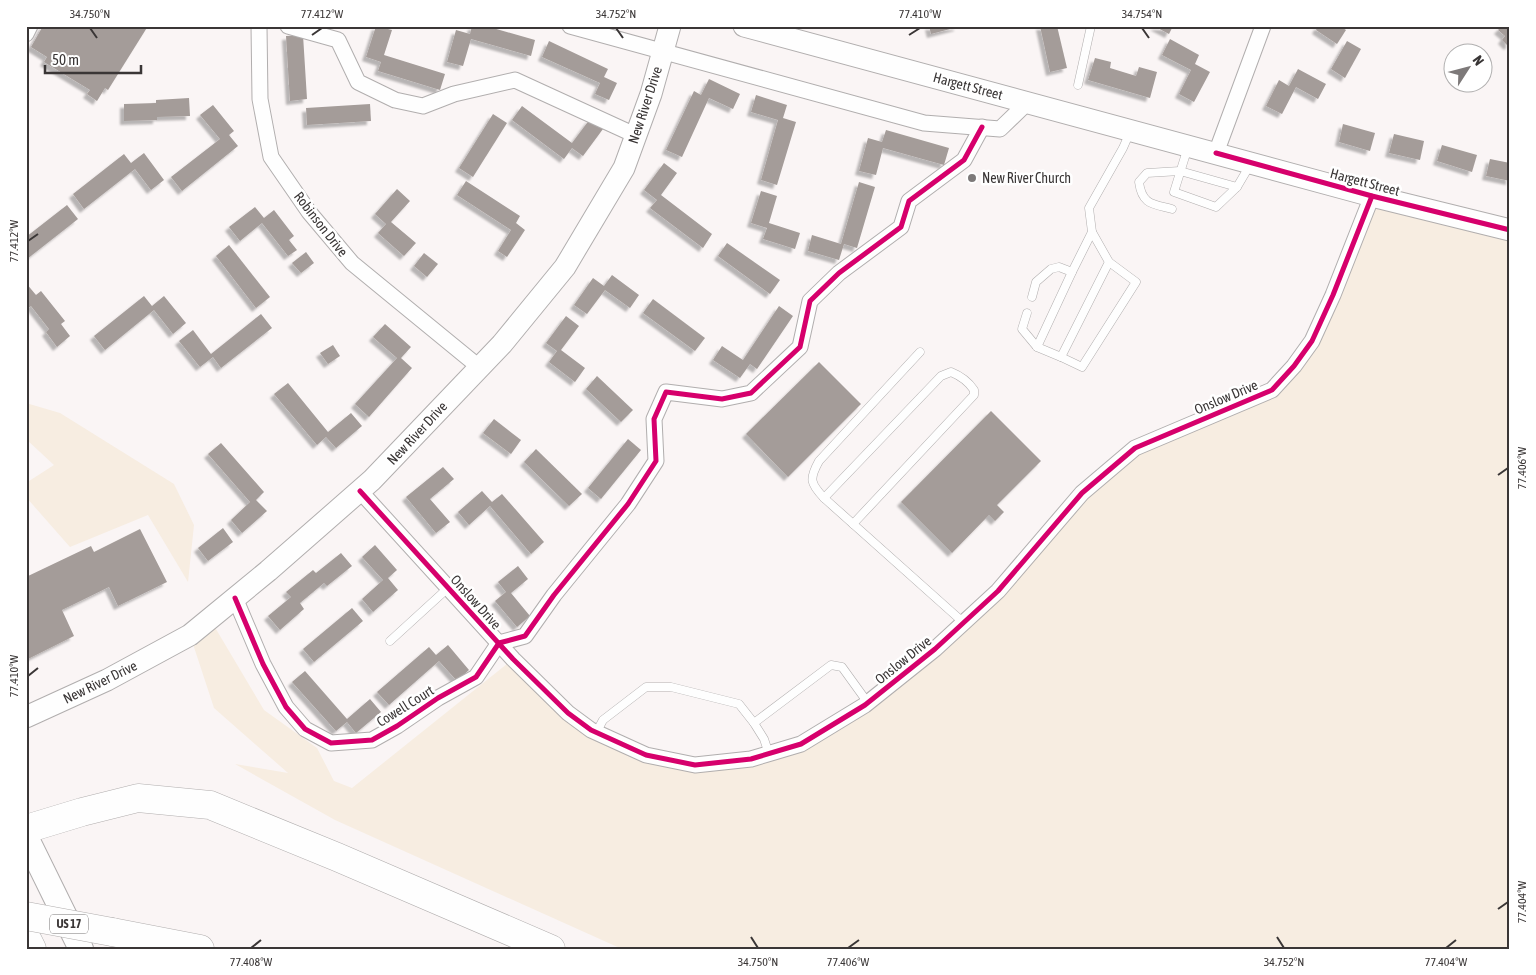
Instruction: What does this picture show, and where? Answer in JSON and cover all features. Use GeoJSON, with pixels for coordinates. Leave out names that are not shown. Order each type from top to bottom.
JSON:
{"type":"FeatureCollection","features":[{"type":"Feature","properties":{"kind":"highway"},"geometry":{"type":"LineString","coordinates":[[26,829],[138,798],[210,805],[346,860],[551,949]]}},
{"type":"Feature","properties":{"kind":"highway","name":"US 17"},"geometry":{"type":"LineString","coordinates":[[26,916],[200,949]]}},
{"type":"Feature","properties":{"kind":"highway"},"geometry":{"type":"LineString","coordinates":[[26,936],[32,949]]}},
{"type":"Feature","properties":{"kind":"main road"},"geometry":{"type":"LineString","coordinates":[[26,837],[81,949]]}},
{"type":"Feature","properties":{"kind":"street"},"geometry":{"type":"LineString","coordinates":[[26,34],[30,26]]}},
{"type":"Feature","properties":{"kind":"street","name":"Robinson Drive"},"geometry":{"type":"LineString","coordinates":[[259,26],[260,99],[271,157],[309,212],[352,263],[479,367]]}},
{"type":"Feature","properties":{"kind":"street"},"geometry":{"type":"LineString","coordinates":[[288,26],[338,40],[358,82],[394,100],[423,106],[454,94],[515,80],[635,136]]}},
{"type":"Feature","properties":{"kind":"street"},"geometry":{"type":"LineString","coordinates":[[570,26],[924,123],[1000,129],[1028,102]]}},
{"type":"Feature","properties":{"kind":"street","name":"New River Drive"},"geometry":{"type":"LineString","coordinates":[[26,717],[107,680],[190,636],[372,480],[502,344],[565,267],[624,168],[651,94],[670,26]]}},
{"type":"Feature","properties":{"kind":"street","name":"Hargett Street"},"geometry":{"type":"LineString","coordinates":[[744,26],[1372,196],[1510,230]]}},
{"type":"Feature","properties":{"kind":"street"},"geometry":{"type":"LineString","coordinates":[[1216,153],[1263,26]]}},
{"type":"Feature","properties":{"kind":"street"},"geometry":{"type":"LineString","coordinates":[[499,644],[525,636],[554,595],[628,504],[656,461],[654,419],[666,392],[722,399],[751,393],[800,346],[810,301],[839,273],[901,227],[909,202],[964,160],[982,127]]}},
{"type":"Feature","properties":{"kind":"street","name":"Onslow Drive"},"geometry":{"type":"LineString","coordinates":[[360,491],[499,644],[568,713],[591,730],[646,755],[695,765],[751,759],[769,754],[801,744],[868,703],[935,649],[998,592],[1082,493],[1135,448],[1272,390],[1294,366],[1312,341],[1333,295],[1372,196]]}},
{"type":"Feature","properties":{"kind":"street","name":"Cowell Court"},"geometry":{"type":"LineString","coordinates":[[235,598],[263,664],[286,707],[305,729],[331,743],[372,740],[397,726],[438,698],[476,677],[499,644]]}},
{"type":"Feature","properties":{"kind":"lane"},"geometry":{"type":"LineString","coordinates":[[1078,85],[1091,26]]}},
{"type":"Feature","properties":{"kind":"lane"},"geometry":{"type":"LineString","coordinates":[[1027,313],[1022,329],[1037,347],[1082,367],[1136,282],[1109,262],[1092,232],[1090,208],[1131,130]]}},
{"type":"Feature","properties":{"kind":"lane"},"geometry":{"type":"LineString","coordinates":[[1189,146],[1174,192],[1216,207],[1237,187],[1252,163]]}},
{"type":"Feature","properties":{"kind":"lane"},"geometry":{"type":"LineString","coordinates":[[1172,209],[1147,202],[1140,192],[1139,182],[1147,173],[1180,171],[1237,187]]}},
{"type":"Feature","properties":{"kind":"lane"},"geometry":{"type":"LineString","coordinates":[[1037,347],[1092,232]]}},
{"type":"Feature","properties":{"kind":"lane"},"geometry":{"type":"LineString","coordinates":[[1061,357],[1109,262]]}},
{"type":"Feature","properties":{"kind":"lane"},"geometry":{"type":"LineString","coordinates":[[1032,297],[1036,282],[1050,269],[1059,266],[1072,272]]}},
{"type":"Feature","properties":{"kind":"lane"},"geometry":{"type":"LineString","coordinates":[[920,352],[819,461],[812,473],[812,481],[824,498],[964,623]]}},
{"type":"Feature","properties":{"kind":"lane"},"geometry":{"type":"LineString","coordinates":[[824,498],[942,376],[951,372],[961,376],[970,383],[974,390],[974,395],[853,524]]}},
{"type":"Feature","properties":{"kind":"lane"},"geometry":{"type":"LineString","coordinates":[[390,641],[448,588]]}},
{"type":"Feature","properties":{"kind":"lane"},"geometry":{"type":"LineString","coordinates":[[754,723],[832,665],[842,667],[868,703]]}},
{"type":"Feature","properties":{"kind":"lane"},"geometry":{"type":"LineString","coordinates":[[596,733],[603,720],[646,686],[671,687],[739,704],[764,739],[769,754]]}},
{"type":"Feature","properties":{"kind":"shaded area"},"geometry":{"type":"Polygon","coordinates":[[[1372,196],[1510,230],[1510,949],[622,949],[335,820],[235,764],[288,773],[214,708],[190,635],[210,619],[264,710],[317,748],[334,781],[352,788],[513,659],[591,730],[695,765],[801,744],[935,649],[1135,448],[1272,390],[1294,366],[1372,196]]]}},
{"type":"Feature","properties":{"kind":"shaded area"},"geometry":{"type":"Polygon","coordinates":[[[26,403],[60,413],[174,484],[194,525],[188,582],[148,515],[70,547],[26,497],[26,483],[54,465],[26,439],[26,403]]]}},
{"type":"Feature","properties":{"kind":"building"},"geometry":{"type":"Polygon","coordinates":[[[43,26],[148,26],[108,90],[105,88],[97,101],[87,94],[90,90],[44,62],[47,57],[31,47],[43,26]]]}},
{"type":"Feature","properties":{"kind":"building"},"geometry":{"type":"Polygon","coordinates":[[[376,26],[392,30],[384,55],[445,74],[440,90],[378,71],[381,62],[366,57],[376,26]]]}},
{"type":"Feature","properties":{"kind":"building"},"geometry":{"type":"Polygon","coordinates":[[[472,26],[486,26],[535,40],[531,56],[471,39],[463,66],[447,62],[456,30],[470,34],[472,26]]]}},
{"type":"Feature","properties":{"kind":"building"},"geometry":{"type":"Polygon","coordinates":[[[929,26],[958,26],[958,27],[931,34],[929,26]]]}},
{"type":"Feature","properties":{"kind":"building"},"geometry":{"type":"Polygon","coordinates":[[[1040,26],[1057,26],[1067,68],[1050,72],[1040,26]]]}},
{"type":"Feature","properties":{"kind":"building"},"geometry":{"type":"Polygon","coordinates":[[[1154,26],[1173,26],[1169,34],[1154,26]]]}},
{"type":"Feature","properties":{"kind":"building"},"geometry":{"type":"Polygon","coordinates":[[[1318,26],[1340,26],[1346,30],[1337,44],[1316,30],[1318,26]]]}},
{"type":"Feature","properties":{"kind":"building"},"geometry":{"type":"Polygon","coordinates":[[[1502,26],[1510,26],[1510,44],[1508,46],[1502,40],[1505,36],[1498,30],[1502,26]]]}},
{"type":"Feature","properties":{"kind":"building"},"geometry":{"type":"Polygon","coordinates":[[[303,35],[307,99],[290,101],[286,36],[303,35]]]}},
{"type":"Feature","properties":{"kind":"building"},"geometry":{"type":"Polygon","coordinates":[[[1170,39],[1199,55],[1195,64],[1210,72],[1194,102],[1179,94],[1191,70],[1162,55],[1170,39]]]}},
{"type":"Feature","properties":{"kind":"building"},"geometry":{"type":"Polygon","coordinates":[[[549,41],[608,69],[604,77],[617,83],[609,100],[595,94],[600,83],[542,57],[549,41]]]}},
{"type":"Feature","properties":{"kind":"building"},"geometry":{"type":"Polygon","coordinates":[[[1347,41],[1361,49],[1345,78],[1331,69],[1347,41]]]}},
{"type":"Feature","properties":{"kind":"building"},"geometry":{"type":"Polygon","coordinates":[[[1095,58],[1111,62],[1110,68],[1136,76],[1139,67],[1157,72],[1150,98],[1088,80],[1095,58]]]}},
{"type":"Feature","properties":{"kind":"building"},"geometry":{"type":"Polygon","coordinates":[[[1298,69],[1326,84],[1318,99],[1296,87],[1282,114],[1266,106],[1279,80],[1289,86],[1298,69]]]}},
{"type":"Feature","properties":{"kind":"building"},"geometry":{"type":"Polygon","coordinates":[[[709,79],[740,94],[733,109],[709,98],[682,157],[666,150],[694,91],[701,95],[709,79]]]}},
{"type":"Feature","properties":{"kind":"building"},"geometry":{"type":"Polygon","coordinates":[[[756,95],[787,105],[783,118],[796,122],[777,185],[761,180],[778,120],[751,112],[756,95]]]}},
{"type":"Feature","properties":{"kind":"building"},"geometry":{"type":"Polygon","coordinates":[[[189,98],[190,116],[124,121],[124,104],[156,103],[156,100],[189,98]]]}},
{"type":"Feature","properties":{"kind":"building"},"geometry":{"type":"Polygon","coordinates":[[[370,104],[371,121],[307,125],[306,108],[370,104]]]}},
{"type":"Feature","properties":{"kind":"building"},"geometry":{"type":"Polygon","coordinates":[[[213,105],[234,131],[229,135],[238,146],[182,191],[171,177],[220,139],[200,115],[213,105]]]}},
{"type":"Feature","properties":{"kind":"building"},"geometry":{"type":"Polygon","coordinates":[[[522,106],[572,143],[590,119],[603,129],[583,156],[572,148],[564,159],[512,120],[522,106]]]}},
{"type":"Feature","properties":{"kind":"building"},"geometry":{"type":"Polygon","coordinates":[[[493,114],[507,123],[473,177],[459,168],[493,114]]]}},
{"type":"Feature","properties":{"kind":"building"},"geometry":{"type":"Polygon","coordinates":[[[1343,124],[1375,133],[1370,151],[1339,142],[1343,124]]]}},
{"type":"Feature","properties":{"kind":"building"},"geometry":{"type":"Polygon","coordinates":[[[886,130],[949,148],[944,165],[883,148],[876,175],[859,171],[868,138],[882,142],[886,130]]]}},
{"type":"Feature","properties":{"kind":"building"},"geometry":{"type":"Polygon","coordinates":[[[1394,134],[1424,141],[1420,160],[1389,153],[1394,134]]]}},
{"type":"Feature","properties":{"kind":"building"},"geometry":{"type":"Polygon","coordinates":[[[1442,145],[1477,155],[1472,172],[1437,161],[1442,145]]]}},
{"type":"Feature","properties":{"kind":"building"},"geometry":{"type":"Polygon","coordinates":[[[144,153],[164,180],[151,190],[135,169],[84,209],[73,194],[124,154],[131,163],[144,153]]]}},
{"type":"Feature","properties":{"kind":"building"},"geometry":{"type":"Polygon","coordinates":[[[1490,159],[1510,163],[1510,181],[1486,176],[1490,159]]]}},
{"type":"Feature","properties":{"kind":"building"},"geometry":{"type":"Polygon","coordinates":[[[664,163],[677,173],[661,195],[712,234],[703,248],[650,208],[657,200],[644,190],[664,163]]]}},
{"type":"Feature","properties":{"kind":"building"},"geometry":{"type":"Polygon","coordinates":[[[466,181],[520,216],[516,223],[525,230],[507,257],[498,251],[511,230],[457,195],[466,181]]]}},
{"type":"Feature","properties":{"kind":"building"},"geometry":{"type":"Polygon","coordinates":[[[859,182],[875,187],[857,248],[844,244],[839,260],[808,251],[812,235],[841,244],[859,182]]]}},
{"type":"Feature","properties":{"kind":"building"},"geometry":{"type":"Polygon","coordinates":[[[397,189],[410,201],[391,222],[416,243],[404,256],[378,233],[386,224],[375,214],[397,189]]]}},
{"type":"Feature","properties":{"kind":"building"},"geometry":{"type":"Polygon","coordinates":[[[761,191],[777,196],[769,223],[800,233],[795,249],[763,239],[767,228],[751,223],[761,191]]]}},
{"type":"Feature","properties":{"kind":"building"},"geometry":{"type":"Polygon","coordinates":[[[67,205],[78,219],[27,259],[26,237],[67,205]]]}},
{"type":"Feature","properties":{"kind":"building"},"geometry":{"type":"Polygon","coordinates":[[[255,207],[264,218],[274,210],[294,236],[289,240],[297,250],[288,256],[262,223],[240,241],[229,227],[255,207]]]}},
{"type":"Feature","properties":{"kind":"building"},"geometry":{"type":"Polygon","coordinates":[[[727,243],[780,280],[770,294],[718,256],[727,243]]]}},
{"type":"Feature","properties":{"kind":"building"},"geometry":{"type":"Polygon","coordinates":[[[229,245],[270,297],[256,308],[216,256],[229,245]]]}},
{"type":"Feature","properties":{"kind":"building"},"geometry":{"type":"Polygon","coordinates":[[[306,252],[314,263],[301,273],[292,263],[306,252]]]}},
{"type":"Feature","properties":{"kind":"building"},"geometry":{"type":"Polygon","coordinates":[[[424,253],[438,264],[427,277],[414,266],[424,253]]]}},
{"type":"Feature","properties":{"kind":"building"},"geometry":{"type":"Polygon","coordinates":[[[612,275],[639,295],[630,308],[605,290],[587,314],[574,305],[593,278],[604,286],[612,275]]]}},
{"type":"Feature","properties":{"kind":"building"},"geometry":{"type":"Polygon","coordinates":[[[26,283],[36,295],[41,291],[65,321],[61,324],[70,336],[57,347],[46,332],[49,329],[31,306],[26,310],[26,283]]]}},
{"type":"Feature","properties":{"kind":"building"},"geometry":{"type":"Polygon","coordinates":[[[144,296],[152,306],[164,296],[186,323],[173,334],[154,310],[105,350],[94,336],[144,296]]]}},
{"type":"Feature","properties":{"kind":"building"},"geometry":{"type":"Polygon","coordinates":[[[653,299],[705,338],[695,351],[643,313],[653,299]]]}},
{"type":"Feature","properties":{"kind":"building"},"geometry":{"type":"Polygon","coordinates":[[[779,306],[793,316],[757,369],[750,364],[740,378],[713,360],[722,346],[743,360],[779,306]]]}},
{"type":"Feature","properties":{"kind":"building"},"geometry":{"type":"Polygon","coordinates":[[[261,314],[272,328],[221,368],[213,357],[200,367],[179,341],[193,330],[211,354],[261,314]]]}},
{"type":"Feature","properties":{"kind":"building"},"geometry":{"type":"Polygon","coordinates":[[[566,316],[579,326],[561,350],[585,368],[575,382],[549,362],[557,351],[546,343],[566,316]]]}},
{"type":"Feature","properties":{"kind":"building"},"geometry":{"type":"Polygon","coordinates":[[[385,324],[411,347],[401,358],[412,368],[369,417],[355,404],[397,358],[373,337],[385,324]]]}},
{"type":"Feature","properties":{"kind":"building"},"geometry":{"type":"Polygon","coordinates":[[[333,345],[340,356],[328,364],[320,353],[333,345]]]}},
{"type":"Feature","properties":{"kind":"building"},"geometry":{"type":"Polygon","coordinates":[[[819,362],[861,404],[788,477],[746,434],[819,362]]]}},
{"type":"Feature","properties":{"kind":"building"},"geometry":{"type":"Polygon","coordinates":[[[597,376],[633,410],[621,422],[586,389],[597,376]]]}},
{"type":"Feature","properties":{"kind":"building"},"geometry":{"type":"Polygon","coordinates":[[[288,383],[328,432],[351,413],[362,426],[336,448],[326,437],[317,445],[274,394],[288,383]]]}},
{"type":"Feature","properties":{"kind":"building"},"geometry":{"type":"Polygon","coordinates":[[[991,411],[1041,461],[997,505],[1004,512],[995,521],[989,515],[952,553],[901,502],[991,411]]]}},
{"type":"Feature","properties":{"kind":"building"},"geometry":{"type":"Polygon","coordinates":[[[494,419],[521,440],[511,454],[483,433],[494,419]]]}},
{"type":"Feature","properties":{"kind":"building"},"geometry":{"type":"Polygon","coordinates":[[[628,439],[641,450],[601,499],[588,488],[628,439]]]}},
{"type":"Feature","properties":{"kind":"building"},"geometry":{"type":"Polygon","coordinates":[[[221,443],[264,492],[256,500],[267,511],[242,533],[231,520],[250,502],[208,454],[221,443]]]}},
{"type":"Feature","properties":{"kind":"building"},"geometry":{"type":"Polygon","coordinates":[[[536,449],[582,494],[569,506],[524,462],[536,449]]]}},
{"type":"Feature","properties":{"kind":"building"},"geometry":{"type":"Polygon","coordinates":[[[443,467],[454,479],[430,499],[450,522],[436,533],[406,497],[443,467]]]}},
{"type":"Feature","properties":{"kind":"building"},"geometry":{"type":"Polygon","coordinates":[[[482,491],[492,502],[502,494],[544,542],[531,554],[490,506],[469,525],[458,512],[482,491]]]}},
{"type":"Feature","properties":{"kind":"building"},"geometry":{"type":"Polygon","coordinates":[[[223,528],[233,542],[208,561],[198,548],[223,528]]]}},
{"type":"Feature","properties":{"kind":"building"},"geometry":{"type":"Polygon","coordinates":[[[140,529],[167,582],[118,606],[109,587],[62,610],[74,636],[26,660],[26,577],[91,546],[94,552],[140,529]]]}},
{"type":"Feature","properties":{"kind":"building"},"geometry":{"type":"Polygon","coordinates":[[[375,545],[397,570],[388,578],[398,590],[373,612],[362,599],[383,580],[362,557],[375,545]]]}},
{"type":"Feature","properties":{"kind":"building"},"geometry":{"type":"Polygon","coordinates":[[[341,553],[352,566],[327,586],[324,583],[300,603],[304,609],[280,630],[268,616],[291,597],[286,592],[313,570],[316,573],[341,553]]]}},
{"type":"Feature","properties":{"kind":"building"},"geometry":{"type":"Polygon","coordinates":[[[518,566],[528,579],[511,593],[530,616],[517,627],[495,601],[506,592],[498,582],[518,566]]]}},
{"type":"Feature","properties":{"kind":"building"},"geometry":{"type":"Polygon","coordinates":[[[352,608],[363,621],[314,662],[303,649],[352,608]]]}},
{"type":"Feature","properties":{"kind":"building"},"geometry":{"type":"Polygon","coordinates":[[[448,645],[469,670],[457,681],[439,661],[389,705],[377,692],[429,647],[436,655],[448,645]]]}},
{"type":"Feature","properties":{"kind":"building"},"geometry":{"type":"Polygon","coordinates":[[[305,671],[347,719],[370,699],[381,712],[356,733],[347,722],[336,731],[292,682],[305,671]]]}},
{"type":"Feature","properties":{"kind":"cycle path"},"geometry":{"type":"LineString","coordinates":[[235,598],[263,664],[286,707],[305,729],[331,743],[372,740],[397,726],[438,698],[476,677],[499,643],[525,636],[554,595],[628,504],[656,461],[654,419],[666,392],[722,399],[751,393],[800,347],[810,301],[839,273],[901,227],[909,201],[964,160],[982,127]]}},
{"type":"Feature","properties":{"kind":"cycle path"},"geometry":{"type":"LineString","coordinates":[[1216,153],[1372,196],[1510,230]]}},
{"type":"Feature","properties":{"kind":"cycle path"},"geometry":{"type":"LineString","coordinates":[[360,491],[513,659],[568,713],[591,730],[646,755],[695,765],[751,759],[801,744],[865,705],[935,649],[998,591],[1082,493],[1135,448],[1272,390],[1294,366],[1312,341],[1333,295],[1372,196]]}},
{"type":"Feature","properties":{"kind":"place","name":"New River Church"},"geometry":{"type":"Point","coordinates":[972,178]}}]}
